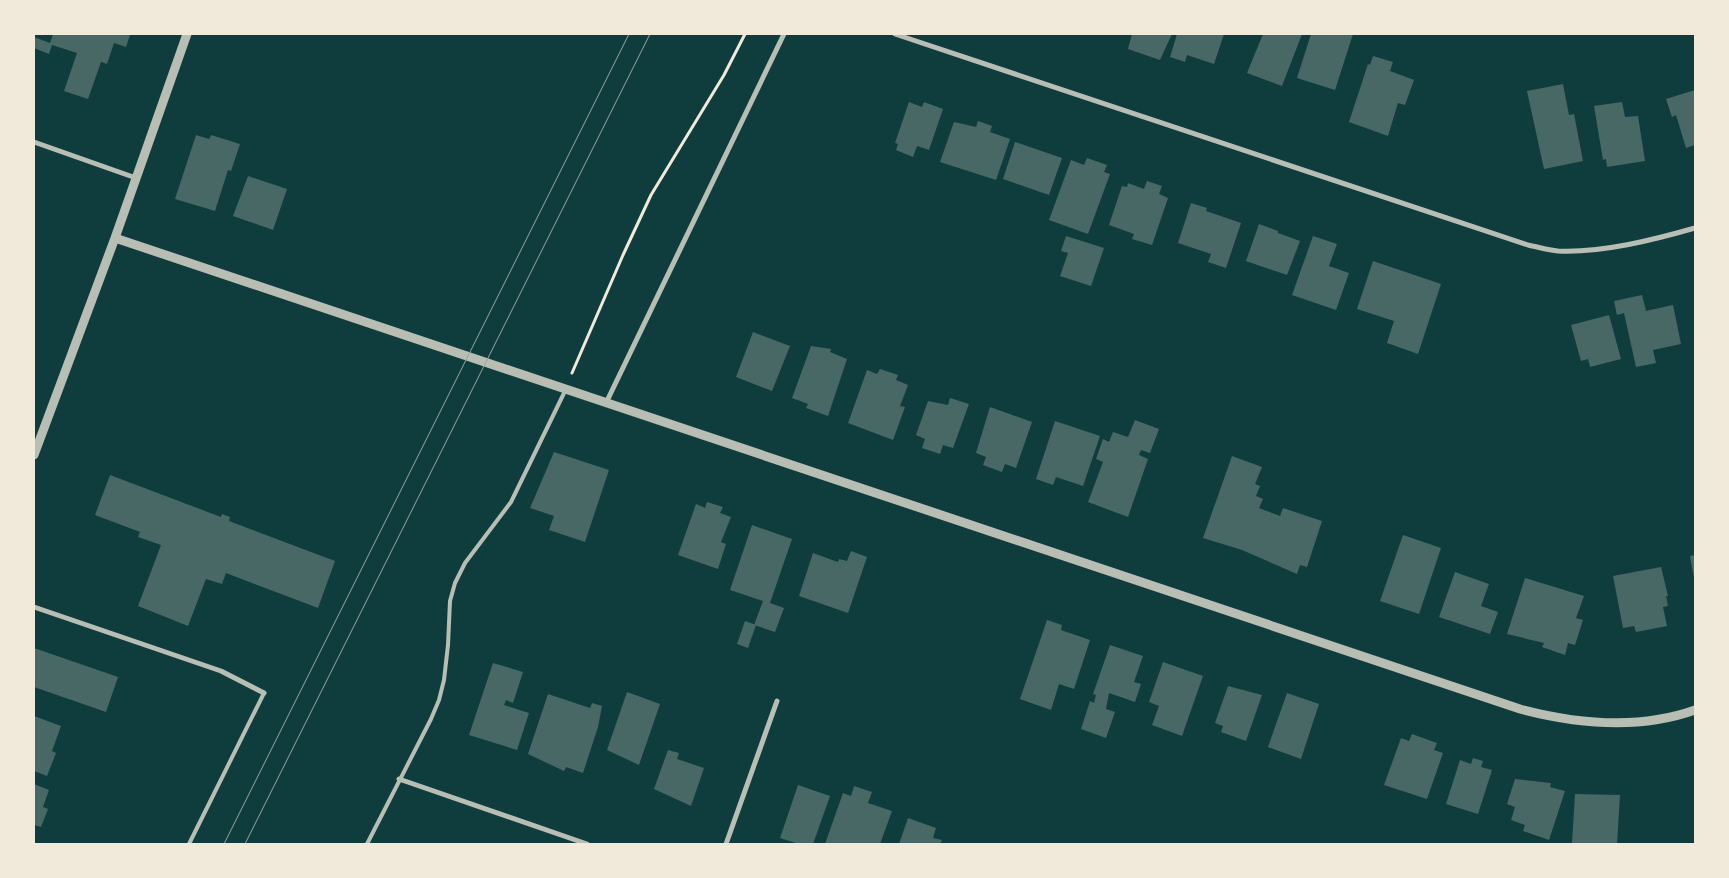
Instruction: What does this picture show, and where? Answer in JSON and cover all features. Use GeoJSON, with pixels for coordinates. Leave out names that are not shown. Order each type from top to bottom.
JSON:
{"type":"FeatureCollection","features":[{"type":"Feature","properties":{"kind":"street"},"geometry":{"type":"LineString","coordinates":[[34,455],[115,238],[187,34]]}},
{"type":"Feature","properties":{"kind":"street"},"geometry":{"type":"LineString","coordinates":[[606,403],[784,34]]}},
{"type":"Feature","properties":{"kind":"street"},"geometry":{"type":"LineString","coordinates":[[895,34],[1528,246],[1558,251],[1592,249],[1651,240],[1695,228]]}},
{"type":"Feature","properties":{"kind":"street"},"geometry":{"type":"LineString","coordinates":[[34,142],[136,178]]}},
{"type":"Feature","properties":{"kind":"street"},"geometry":{"type":"LineString","coordinates":[[115,238],[1520,710],[1554,718],[1596,723],[1646,722],[1682,715],[1695,710]]}},
{"type":"Feature","properties":{"kind":"street"},"geometry":{"type":"LineString","coordinates":[[34,607],[221,671],[264,693]]}},
{"type":"Feature","properties":{"kind":"street"},"geometry":{"type":"LineString","coordinates":[[726,844],[778,701]]}},
{"type":"Feature","properties":{"kind":"street"},"geometry":{"type":"LineString","coordinates":[[399,779],[587,844]]}},
{"type":"Feature","properties":{"kind":"lane"},"geometry":{"type":"LineString","coordinates":[[367,844],[431,720],[439,700],[444,680],[448,645],[450,601],[455,582],[465,563],[511,502],[566,390]]}},
{"type":"Feature","properties":{"kind":"lane"},"geometry":{"type":"LineString","coordinates":[[189,844],[264,693]]}},
{"type":"Feature","properties":{"kind":"path"},"geometry":{"type":"LineString","coordinates":[[566,390],[623,255],[652,196],[724,75],[745,34]]}},
{"type":"Feature","properties":{"kind":"building"},"geometry":{"type":"Polygon","coordinates":[[[53,34],[130,35],[126,47],[114,43],[107,64],[101,62],[88,99],[64,91],[77,53],[52,45],[49,54],[34,48],[34,37],[50,43],[53,34]]]}},
{"type":"Feature","properties":{"kind":"building"},"geometry":{"type":"Polygon","coordinates":[[[1132,34],[1172,34],[1160,60],[1128,49],[1132,34]]]}},
{"type":"Feature","properties":{"kind":"building"},"geometry":{"type":"Polygon","coordinates":[[[1177,34],[1224,34],[1214,64],[1187,55],[1185,62],[1170,57],[1177,34]]]}},
{"type":"Feature","properties":{"kind":"building"},"geometry":{"type":"Polygon","coordinates":[[[1263,34],[1302,34],[1282,86],[1247,73],[1263,34]]]}},
{"type":"Feature","properties":{"kind":"building"},"geometry":{"type":"Polygon","coordinates":[[[1311,34],[1353,34],[1335,90],[1297,78],[1311,34]]]}},
{"type":"Feature","properties":{"kind":"building"},"geometry":{"type":"Polygon","coordinates":[[[1373,56],[1393,62],[1390,71],[1414,80],[1405,105],[1398,103],[1388,136],[1349,122],[1368,64],[1370,65],[1373,56]]]}},
{"type":"Feature","properties":{"kind":"building"},"geometry":{"type":"Polygon","coordinates":[[[1563,84],[1569,115],[1574,114],[1583,161],[1544,169],[1527,91],[1563,84]]]}},
{"type":"Feature","properties":{"kind":"building"},"geometry":{"type":"Polygon","coordinates":[[[1695,90],[1695,145],[1686,148],[1676,115],[1672,117],[1666,99],[1695,90]]]}},
{"type":"Feature","properties":{"kind":"building"},"geometry":{"type":"Polygon","coordinates":[[[909,102],[922,107],[924,102],[943,109],[929,150],[917,146],[913,157],[896,150],[898,144],[895,143],[909,102]]]}},
{"type":"Feature","properties":{"kind":"building"},"geometry":{"type":"Polygon","coordinates":[[[1622,102],[1625,117],[1638,116],[1645,161],[1607,167],[1606,159],[1603,160],[1594,106],[1622,102]]]}},
{"type":"Feature","properties":{"kind":"building"},"geometry":{"type":"Polygon","coordinates":[[[978,121],[992,126],[990,132],[1010,139],[996,180],[940,162],[954,122],[976,127],[978,121]]]}},
{"type":"Feature","properties":{"kind":"building"},"geometry":{"type":"Polygon","coordinates":[[[196,135],[209,139],[211,135],[240,144],[231,171],[228,170],[215,211],[175,199],[196,135]]]}},
{"type":"Feature","properties":{"kind":"building"},"geometry":{"type":"Polygon","coordinates":[[[1015,142],[1062,158],[1049,195],[1003,179],[1015,142]]]}},
{"type":"Feature","properties":{"kind":"building"},"geometry":{"type":"Polygon","coordinates":[[[1087,158],[1107,165],[1104,172],[1110,174],[1088,234],[1049,220],[1071,160],[1084,165],[1087,158]]]}},
{"type":"Feature","properties":{"kind":"building"},"geometry":{"type":"Polygon","coordinates":[[[248,176],[287,189],[273,230],[233,216],[248,176]]]}},
{"type":"Feature","properties":{"kind":"building"},"geometry":{"type":"Polygon","coordinates":[[[1147,181],[1162,186],[1159,194],[1168,198],[1152,245],[1132,239],[1134,234],[1109,225],[1122,186],[1127,187],[1128,183],[1144,189],[1147,181]]]}},
{"type":"Feature","properties":{"kind":"building"},"geometry":{"type":"Polygon","coordinates":[[[1191,203],[1207,208],[1206,211],[1241,223],[1226,268],[1208,262],[1211,254],[1178,243],[1191,203]]]}},
{"type":"Feature","properties":{"kind":"building"},"geometry":{"type":"Polygon","coordinates":[[[1259,224],[1300,241],[1287,275],[1246,261],[1259,224]]]}},
{"type":"Feature","properties":{"kind":"building"},"geometry":{"type":"Polygon","coordinates":[[[1066,236],[1104,248],[1091,286],[1060,276],[1068,253],[1061,251],[1066,236]]]}},
{"type":"Feature","properties":{"kind":"building"},"geometry":{"type":"Polygon","coordinates":[[[1313,236],[1337,244],[1329,266],[1349,273],[1336,310],[1292,295],[1313,236]]]}},
{"type":"Feature","properties":{"kind":"building"},"geometry":{"type":"Polygon","coordinates":[[[1373,261],[1441,284],[1418,354],[1387,343],[1394,321],[1357,309],[1373,261]]]}},
{"type":"Feature","properties":{"kind":"building"},"geometry":{"type":"Polygon","coordinates":[[[1642,295],[1646,311],[1673,305],[1681,344],[1653,350],[1656,363],[1636,367],[1624,313],[1617,315],[1614,301],[1642,295]]]}},
{"type":"Feature","properties":{"kind":"building"},"geometry":{"type":"Polygon","coordinates":[[[1609,315],[1621,359],[1590,367],[1588,359],[1581,361],[1571,325],[1609,315]]]}},
{"type":"Feature","properties":{"kind":"building"},"geometry":{"type":"Polygon","coordinates":[[[753,332],[790,346],[772,391],[736,377],[753,332]]]}},
{"type":"Feature","properties":{"kind":"building"},"geometry":{"type":"Polygon","coordinates":[[[811,346],[831,349],[830,352],[847,359],[828,416],[806,408],[808,404],[792,398],[811,346]]]}},
{"type":"Feature","properties":{"kind":"building"},"geometry":{"type":"Polygon","coordinates":[[[880,369],[898,375],[896,380],[908,385],[900,406],[905,407],[893,440],[848,423],[867,370],[877,374],[880,369]]]}},
{"type":"Feature","properties":{"kind":"building"},"geometry":{"type":"Polygon","coordinates":[[[950,398],[969,404],[953,448],[943,445],[940,454],[922,448],[925,439],[916,435],[928,401],[948,405],[950,398]]]}},
{"type":"Feature","properties":{"kind":"building"},"geometry":{"type":"Polygon","coordinates":[[[990,407],[1032,422],[1016,468],[1005,464],[1002,472],[983,465],[986,457],[976,453],[990,407]]]}},
{"type":"Feature","properties":{"kind":"building"},"geometry":{"type":"Polygon","coordinates":[[[1135,420],[1159,429],[1150,453],[1141,450],[1139,455],[1148,459],[1128,517],[1088,502],[1103,462],[1096,459],[1103,439],[1109,442],[1113,432],[1128,437],[1135,420]]]}},
{"type":"Feature","properties":{"kind":"building"},"geometry":{"type":"Polygon","coordinates":[[[1055,421],[1100,436],[1083,486],[1056,477],[1053,485],[1036,479],[1055,421]]]}},
{"type":"Feature","properties":{"kind":"building"},"geometry":{"type":"Polygon","coordinates":[[[554,452],[609,470],[585,542],[549,530],[554,516],[530,508],[554,452]]]}},
{"type":"Feature","properties":{"kind":"building"},"geometry":{"type":"Polygon","coordinates":[[[1232,456],[1262,467],[1255,484],[1260,486],[1256,496],[1263,499],[1259,508],[1280,516],[1283,508],[1322,521],[1307,567],[1300,565],[1297,574],[1242,550],[1203,538],[1232,456]]]}},
{"type":"Feature","properties":{"kind":"building"},"geometry":{"type":"Polygon","coordinates":[[[110,475],[221,517],[222,514],[230,517],[229,521],[335,561],[318,608],[226,573],[222,584],[206,579],[188,626],[138,606],[161,545],[138,537],[140,532],[95,515],[110,475]]]}},
{"type":"Feature","properties":{"kind":"building"},"geometry":{"type":"Polygon","coordinates":[[[707,502],[723,507],[720,513],[731,517],[721,542],[726,544],[718,569],[678,555],[696,504],[705,508],[707,502]]]}},
{"type":"Feature","properties":{"kind":"building"},"geometry":{"type":"Polygon","coordinates":[[[752,525],[792,539],[770,603],[784,608],[775,632],[754,625],[763,601],[730,590],[752,525]]]}},
{"type":"Feature","properties":{"kind":"building"},"geometry":{"type":"Polygon","coordinates":[[[1403,535],[1441,548],[1419,614],[1380,601],[1403,535]]]}},
{"type":"Feature","properties":{"kind":"building"},"geometry":{"type":"Polygon","coordinates":[[[851,551],[867,557],[848,613],[799,596],[813,553],[838,562],[839,559],[847,561],[851,551]]]}},
{"type":"Feature","properties":{"kind":"building"},"geometry":{"type":"Polygon","coordinates":[[[1695,555],[1695,577],[1694,578],[1690,556],[1695,555]]]}},
{"type":"Feature","properties":{"kind":"building"},"geometry":{"type":"Polygon","coordinates":[[[1661,567],[1668,596],[1666,596],[1668,606],[1663,607],[1667,626],[1636,632],[1634,626],[1623,628],[1613,576],[1661,567]]]}},
{"type":"Feature","properties":{"kind":"building"},"geometry":{"type":"Polygon","coordinates":[[[1455,572],[1489,584],[1481,606],[1498,612],[1490,634],[1439,617],[1455,572]]]}},
{"type":"Feature","properties":{"kind":"building"},"geometry":{"type":"Polygon","coordinates":[[[1525,578],[1584,596],[1576,618],[1583,620],[1575,645],[1568,643],[1565,655],[1542,647],[1544,643],[1507,634],[1525,578]]]}},
{"type":"Feature","properties":{"kind":"building"},"geometry":{"type":"Polygon","coordinates":[[[1047,620],[1062,625],[1061,630],[1090,640],[1074,689],[1059,684],[1051,710],[1020,699],[1047,620]]]}},
{"type":"Feature","properties":{"kind":"building"},"geometry":{"type":"Polygon","coordinates":[[[745,621],[756,625],[748,648],[737,644],[745,621]]]}},
{"type":"Feature","properties":{"kind":"building"},"geometry":{"type":"Polygon","coordinates":[[[1110,645],[1143,656],[1134,682],[1141,684],[1135,702],[1109,693],[1106,709],[1115,712],[1106,738],[1081,729],[1090,701],[1094,703],[1096,695],[1093,694],[1110,645]]]}},
{"type":"Feature","properties":{"kind":"building"},"geometry":{"type":"Polygon","coordinates":[[[34,648],[118,677],[106,712],[34,687],[34,648]]]}},
{"type":"Feature","properties":{"kind":"building"},"geometry":{"type":"Polygon","coordinates":[[[1163,662],[1203,676],[1182,736],[1152,725],[1159,706],[1149,702],[1163,662]]]}},
{"type":"Feature","properties":{"kind":"building"},"geometry":{"type":"Polygon","coordinates":[[[493,663],[523,672],[513,703],[506,700],[504,705],[529,713],[517,750],[469,735],[493,663]]]}},
{"type":"Feature","properties":{"kind":"building"},"geometry":{"type":"Polygon","coordinates":[[[1228,686],[1262,695],[1246,741],[1221,732],[1223,726],[1215,723],[1228,686]]]}},
{"type":"Feature","properties":{"kind":"building"},"geometry":{"type":"Polygon","coordinates":[[[627,692],[660,704],[639,765],[607,750],[627,692]]]}},
{"type":"Feature","properties":{"kind":"building"},"geometry":{"type":"Polygon","coordinates":[[[1287,693],[1319,704],[1301,759],[1268,747],[1287,693]]]}},
{"type":"Feature","properties":{"kind":"building"},"geometry":{"type":"Polygon","coordinates":[[[548,694],[590,708],[592,703],[602,706],[598,727],[583,773],[566,767],[564,771],[528,754],[548,694]]]}},
{"type":"Feature","properties":{"kind":"building"},"geometry":{"type":"Polygon","coordinates":[[[34,716],[61,726],[52,751],[56,753],[47,776],[34,771],[34,716]]]}},
{"type":"Feature","properties":{"kind":"building"},"geometry":{"type":"Polygon","coordinates":[[[1412,734],[1437,743],[1434,750],[1443,753],[1427,799],[1384,785],[1401,738],[1409,741],[1412,734]]]}},
{"type":"Feature","properties":{"kind":"building"},"geometry":{"type":"Polygon","coordinates":[[[668,750],[679,753],[677,759],[704,768],[691,806],[654,789],[668,750]]]}},
{"type":"Feature","properties":{"kind":"building"},"geometry":{"type":"Polygon","coordinates":[[[1473,758],[1483,761],[1481,767],[1492,770],[1478,814],[1446,804],[1460,760],[1471,764],[1473,758]]]}},
{"type":"Feature","properties":{"kind":"building"},"geometry":{"type":"Polygon","coordinates":[[[1515,779],[1551,783],[1550,787],[1565,791],[1549,840],[1523,831],[1525,825],[1511,820],[1515,807],[1507,804],[1515,779]]]}},
{"type":"Feature","properties":{"kind":"building"},"geometry":{"type":"Polygon","coordinates":[[[34,784],[49,790],[43,807],[48,809],[41,827],[34,825],[34,784]]]}},
{"type":"Feature","properties":{"kind":"building"},"geometry":{"type":"Polygon","coordinates":[[[798,785],[830,796],[813,844],[799,844],[780,838],[798,785]]]}},
{"type":"Feature","properties":{"kind":"building"},"geometry":{"type":"Polygon","coordinates":[[[854,786],[872,792],[868,803],[892,811],[880,844],[825,844],[843,793],[851,796],[854,786]]]}},
{"type":"Feature","properties":{"kind":"building"},"geometry":{"type":"Polygon","coordinates":[[[1575,794],[1620,795],[1617,844],[1572,843],[1575,794]]]}},
{"type":"Feature","properties":{"kind":"building"},"geometry":{"type":"Polygon","coordinates":[[[908,818],[936,828],[933,838],[942,840],[940,844],[899,844],[908,818]]]}},
{"type":"Feature","properties":{"kind":"tram line"},"geometry":{"type":"LineString","coordinates":[[224,844],[629,34]]}},
{"type":"Feature","properties":{"kind":"tram line"},"geometry":{"type":"LineString","coordinates":[[245,844],[650,34]]}}]}
